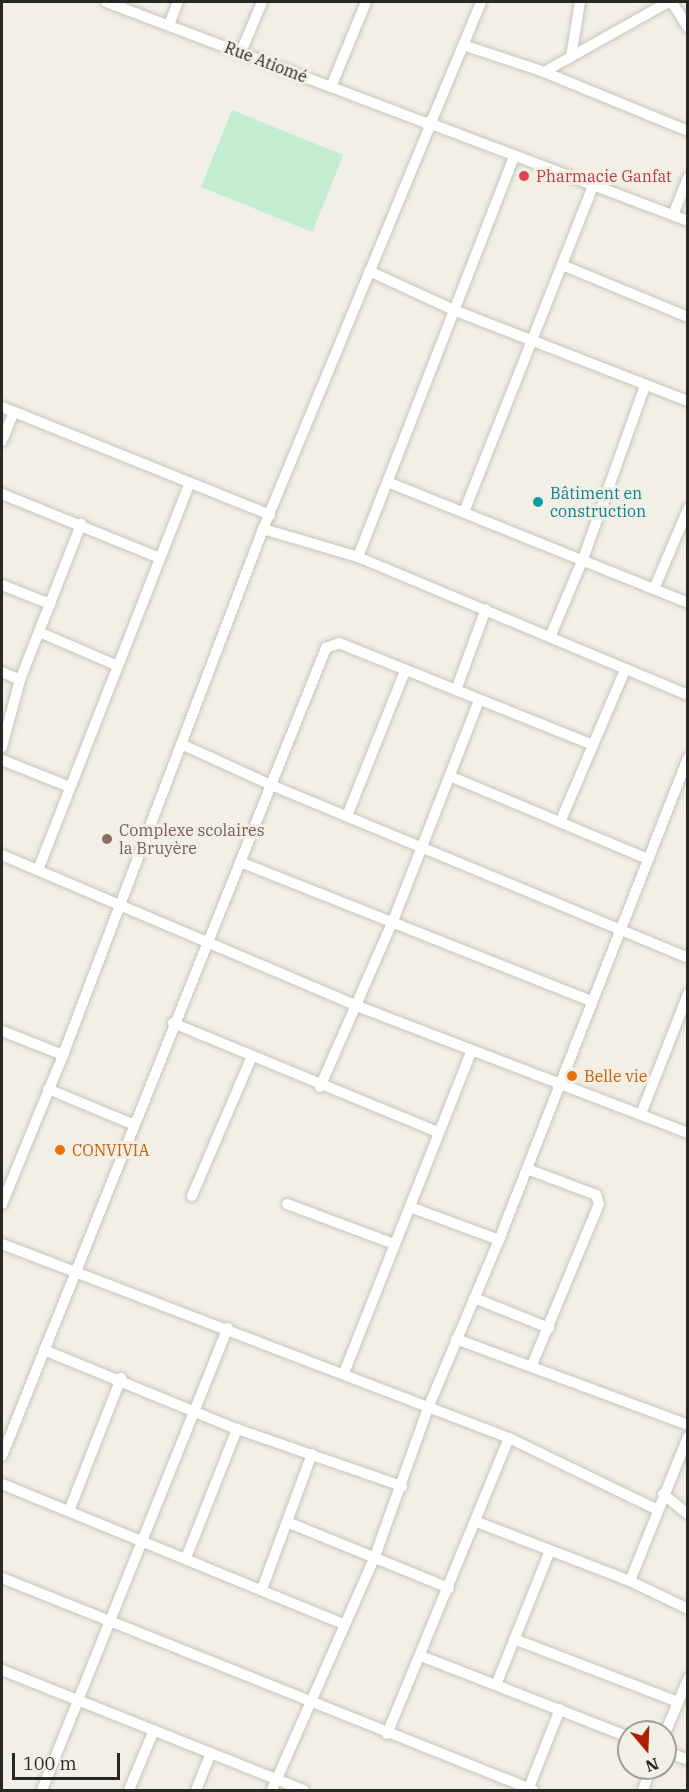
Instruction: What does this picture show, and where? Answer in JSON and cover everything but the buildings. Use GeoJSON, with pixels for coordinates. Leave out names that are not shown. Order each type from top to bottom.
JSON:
{"type":"FeatureCollection","features":[{"type":"Feature","properties":{"kind":"street","name":"Rue Atiomé"},"geometry":{"type":"LineString","coordinates":[[106,2],[687,221]]}},
{"type":"Feature","properties":{"kind":"street"},"geometry":{"type":"LineString","coordinates":[[169,25],[178,2]]}},
{"type":"Feature","properties":{"kind":"street"},"geometry":{"type":"LineString","coordinates":[[241,52],[261,2]]}},
{"type":"Feature","properties":{"kind":"street"},"geometry":{"type":"LineString","coordinates":[[331,87],[366,2]]}},
{"type":"Feature","properties":{"kind":"street"},"geometry":{"type":"LineString","coordinates":[[2,1204],[63,1055],[263,529],[481,2]]}},
{"type":"Feature","properties":{"kind":"street"},"geometry":{"type":"LineString","coordinates":[[571,57],[580,2]]}},
{"type":"Feature","properties":{"kind":"street"},"geometry":{"type":"LineString","coordinates":[[544,72],[668,2]]}},
{"type":"Feature","properties":{"kind":"street"},"geometry":{"type":"LineString","coordinates":[[672,2],[687,28]]}},
{"type":"Feature","properties":{"kind":"street"},"geometry":{"type":"LineString","coordinates":[[462,45],[544,72],[687,131]]}},
{"type":"Feature","properties":{"kind":"street"},"geometry":{"type":"LineString","coordinates":[[358,557],[390,483],[514,157]]}},
{"type":"Feature","properties":{"kind":"street"},"geometry":{"type":"LineString","coordinates":[[673,215],[687,178]]}},
{"type":"Feature","properties":{"kind":"street"},"geometry":{"type":"LineString","coordinates":[[464,512],[593,187]]}},
{"type":"Feature","properties":{"kind":"street"},"geometry":{"type":"LineString","coordinates":[[562,266],[687,317]]}},
{"type":"Feature","properties":{"kind":"street"},"geometry":{"type":"LineString","coordinates":[[369,271],[456,311],[687,401]]}},
{"type":"Feature","properties":{"kind":"street"},"geometry":{"type":"LineString","coordinates":[[550,637],[583,559],[645,386]]}},
{"type":"Feature","properties":{"kind":"street"},"geometry":{"type":"LineString","coordinates":[[2,407],[270,515]]}},
{"type":"Feature","properties":{"kind":"street"},"geometry":{"type":"LineString","coordinates":[[2,441],[14,412]]}},
{"type":"Feature","properties":{"kind":"street"},"geometry":{"type":"LineString","coordinates":[[390,483],[583,559],[687,603]]}},
{"type":"Feature","properties":{"kind":"street"},"geometry":{"type":"LineString","coordinates":[[38,870],[189,484]]}},
{"type":"Feature","properties":{"kind":"street"},"geometry":{"type":"LineString","coordinates":[[2,494],[81,524],[160,558]]}},
{"type":"Feature","properties":{"kind":"street"},"geometry":{"type":"LineString","coordinates":[[654,589],[687,509]]}},
{"type":"Feature","properties":{"kind":"street"},"geometry":{"type":"LineString","coordinates":[[2,747],[20,680],[81,524]]}},
{"type":"Feature","properties":{"kind":"street"},"geometry":{"type":"LineString","coordinates":[[263,529],[358,557],[687,695]]}},
{"type":"Feature","properties":{"kind":"street"},"geometry":{"type":"LineString","coordinates":[[2,585],[50,604]]}},
{"type":"Feature","properties":{"kind":"street"},"geometry":{"type":"LineString","coordinates":[[456,690],[486,609]]}},
{"type":"Feature","properties":{"kind":"street"},"geometry":{"type":"LineString","coordinates":[[39,632],[118,666]]}},
{"type":"Feature","properties":{"kind":"street"},"geometry":{"type":"LineString","coordinates":[[2,1456],[76,1274],[132,1124],[326,648],[339,643],[593,745]]}},
{"type":"Feature","properties":{"kind":"street"},"geometry":{"type":"LineString","coordinates":[[561,820],[625,669]]}},
{"type":"Feature","properties":{"kind":"street"},"geometry":{"type":"LineString","coordinates":[[347,816],[405,671]]}},
{"type":"Feature","properties":{"kind":"street"},"geometry":{"type":"LineString","coordinates":[[2,672],[20,680]]}},
{"type":"Feature","properties":{"kind":"street"},"geometry":{"type":"LineString","coordinates":[[320,1086],[393,921],[452,777],[479,700]]}},
{"type":"Feature","properties":{"kind":"street"},"geometry":{"type":"LineString","coordinates":[[181,744],[271,785],[423,845],[687,958]]}},
{"type":"Feature","properties":{"kind":"street"},"geometry":{"type":"LineString","coordinates":[[272,1791],[374,1559],[428,1408],[499,1240],[646,858],[684,778],[687,758]]}},
{"type":"Feature","properties":{"kind":"street"},"geometry":{"type":"LineString","coordinates":[[2,760],[70,787]]}},
{"type":"Feature","properties":{"kind":"street"},"geometry":{"type":"LineString","coordinates":[[452,777],[561,820],[646,858]]}},
{"type":"Feature","properties":{"kind":"street"},"geometry":{"type":"LineString","coordinates":[[2,855],[121,903],[357,1006],[687,1133]]}},
{"type":"Feature","properties":{"kind":"street"},"geometry":{"type":"LineString","coordinates":[[240,862],[591,1001]]}},
{"type":"Feature","properties":{"kind":"street"},"geometry":{"type":"LineString","coordinates":[[641,1114],[687,994]]}},
{"type":"Feature","properties":{"kind":"street"},"geometry":{"type":"LineString","coordinates":[[173,1023],[320,1086],[437,1132]]}},
{"type":"Feature","properties":{"kind":"street"},"geometry":{"type":"LineString","coordinates":[[2,1031],[63,1055]]}},
{"type":"Feature","properties":{"kind":"street"},"geometry":{"type":"LineString","coordinates":[[344,1373],[410,1207],[437,1132],[472,1050]]}},
{"type":"Feature","properties":{"kind":"street"},"geometry":{"type":"LineString","coordinates":[[192,1196],[252,1056]]}},
{"type":"Feature","properties":{"kind":"street"},"geometry":{"type":"LineString","coordinates":[[48,1089],[132,1124]]}},
{"type":"Feature","properties":{"kind":"street"},"geometry":{"type":"LineString","coordinates":[[526,1169],[596,1195],[598,1200],[549,1328],[532,1365]]}},
{"type":"Feature","properties":{"kind":"street"},"geometry":{"type":"LineString","coordinates":[[286,1204],[394,1244]]}},
{"type":"Feature","properties":{"kind":"street"},"geometry":{"type":"LineString","coordinates":[[410,1207],[499,1240]]}},
{"type":"Feature","properties":{"kind":"street"},"geometry":{"type":"LineString","coordinates":[[2,1244],[76,1274],[228,1328],[509,1438],[656,1509]]}},
{"type":"Feature","properties":{"kind":"street"},"geometry":{"type":"LineString","coordinates":[[474,1298],[549,1328]]}},
{"type":"Feature","properties":{"kind":"street"},"geometry":{"type":"LineString","coordinates":[[42,1791],[110,1620],[198,1410],[228,1328]]}},
{"type":"Feature","properties":{"kind":"street"},"geometry":{"type":"LineString","coordinates":[[456,1339],[532,1365],[687,1425]]}},
{"type":"Feature","properties":{"kind":"street"},"geometry":{"type":"LineString","coordinates":[[44,1350],[121,1378],[237,1429],[402,1486]]}},
{"type":"Feature","properties":{"kind":"street"},"geometry":{"type":"LineString","coordinates":[[69,1511],[121,1378]]}},
{"type":"Feature","properties":{"kind":"street"},"geometry":{"type":"LineString","coordinates":[[186,1558],[237,1429]]}},
{"type":"Feature","properties":{"kind":"street"},"geometry":{"type":"LineString","coordinates":[[630,1581],[656,1509],[687,1437]]}},
{"type":"Feature","properties":{"kind":"street"},"geometry":{"type":"LineString","coordinates":[[387,1734],[477,1522],[509,1438]]}},
{"type":"Feature","properties":{"kind":"street"},"geometry":{"type":"LineString","coordinates":[[262,1588],[312,1454]]}},
{"type":"Feature","properties":{"kind":"street"},"geometry":{"type":"LineString","coordinates":[[2,1484],[262,1588],[344,1624]]}},
{"type":"Feature","properties":{"kind":"street"},"geometry":{"type":"LineString","coordinates":[[663,1494],[687,1514]]}},
{"type":"Feature","properties":{"kind":"street"},"geometry":{"type":"LineString","coordinates":[[287,1522],[448,1588]]}},
{"type":"Feature","properties":{"kind":"street"},"geometry":{"type":"LineString","coordinates":[[477,1522],[630,1581],[687,1609]]}},
{"type":"Feature","properties":{"kind":"street"},"geometry":{"type":"LineString","coordinates":[[496,1685],[550,1551]]}},
{"type":"Feature","properties":{"kind":"street"},"geometry":{"type":"LineString","coordinates":[[2,1578],[530,1790],[560,1709]]}},
{"type":"Feature","properties":{"kind":"street"},"geometry":{"type":"LineString","coordinates":[[514,1640],[678,1702]]}},
{"type":"Feature","properties":{"kind":"street"},"geometry":{"type":"LineString","coordinates":[[421,1656],[617,1732]]}},
{"type":"Feature","properties":{"kind":"street"},"geometry":{"type":"LineString","coordinates":[[3,1674],[78,1700],[304,1791]]}},
{"type":"Feature","properties":{"kind":"street"},"geometry":{"type":"LineString","coordinates":[[670,1720],[687,1679]]}},
{"type":"Feature","properties":{"kind":"street"},"geometry":{"type":"LineString","coordinates":[[129,1791],[154,1730]]}},
{"type":"Feature","properties":{"kind":"street"},"geometry":{"type":"LineString","coordinates":[[196,1791],[212,1753]]}},
{"type":"Feature","properties":{"kind":"green space"},"geometry":{"type":"Polygon","coordinates":[[[232,110],[343,155],[312,232],[201,187],[232,110]]]}},
{"type":"Feature","properties":{"kind":"place","name":"Pharmacie Ganfat"},"geometry":{"type":"Point","coordinates":[524,176]}},
{"type":"Feature","properties":{"kind":"place","name":"Bâtiment en construction"},"geometry":{"type":"Point","coordinates":[538,502]}},
{"type":"Feature","properties":{"kind":"place","name":"Complexe scolaires la Bruyère"},"geometry":{"type":"Point","coordinates":[107,839]}},
{"type":"Feature","properties":{"kind":"place","name":"Belle vie"},"geometry":{"type":"Point","coordinates":[572,1076]}},
{"type":"Feature","properties":{"kind":"place","name":"CONVIVIA"},"geometry":{"type":"Point","coordinates":[60,1150]}}]}
